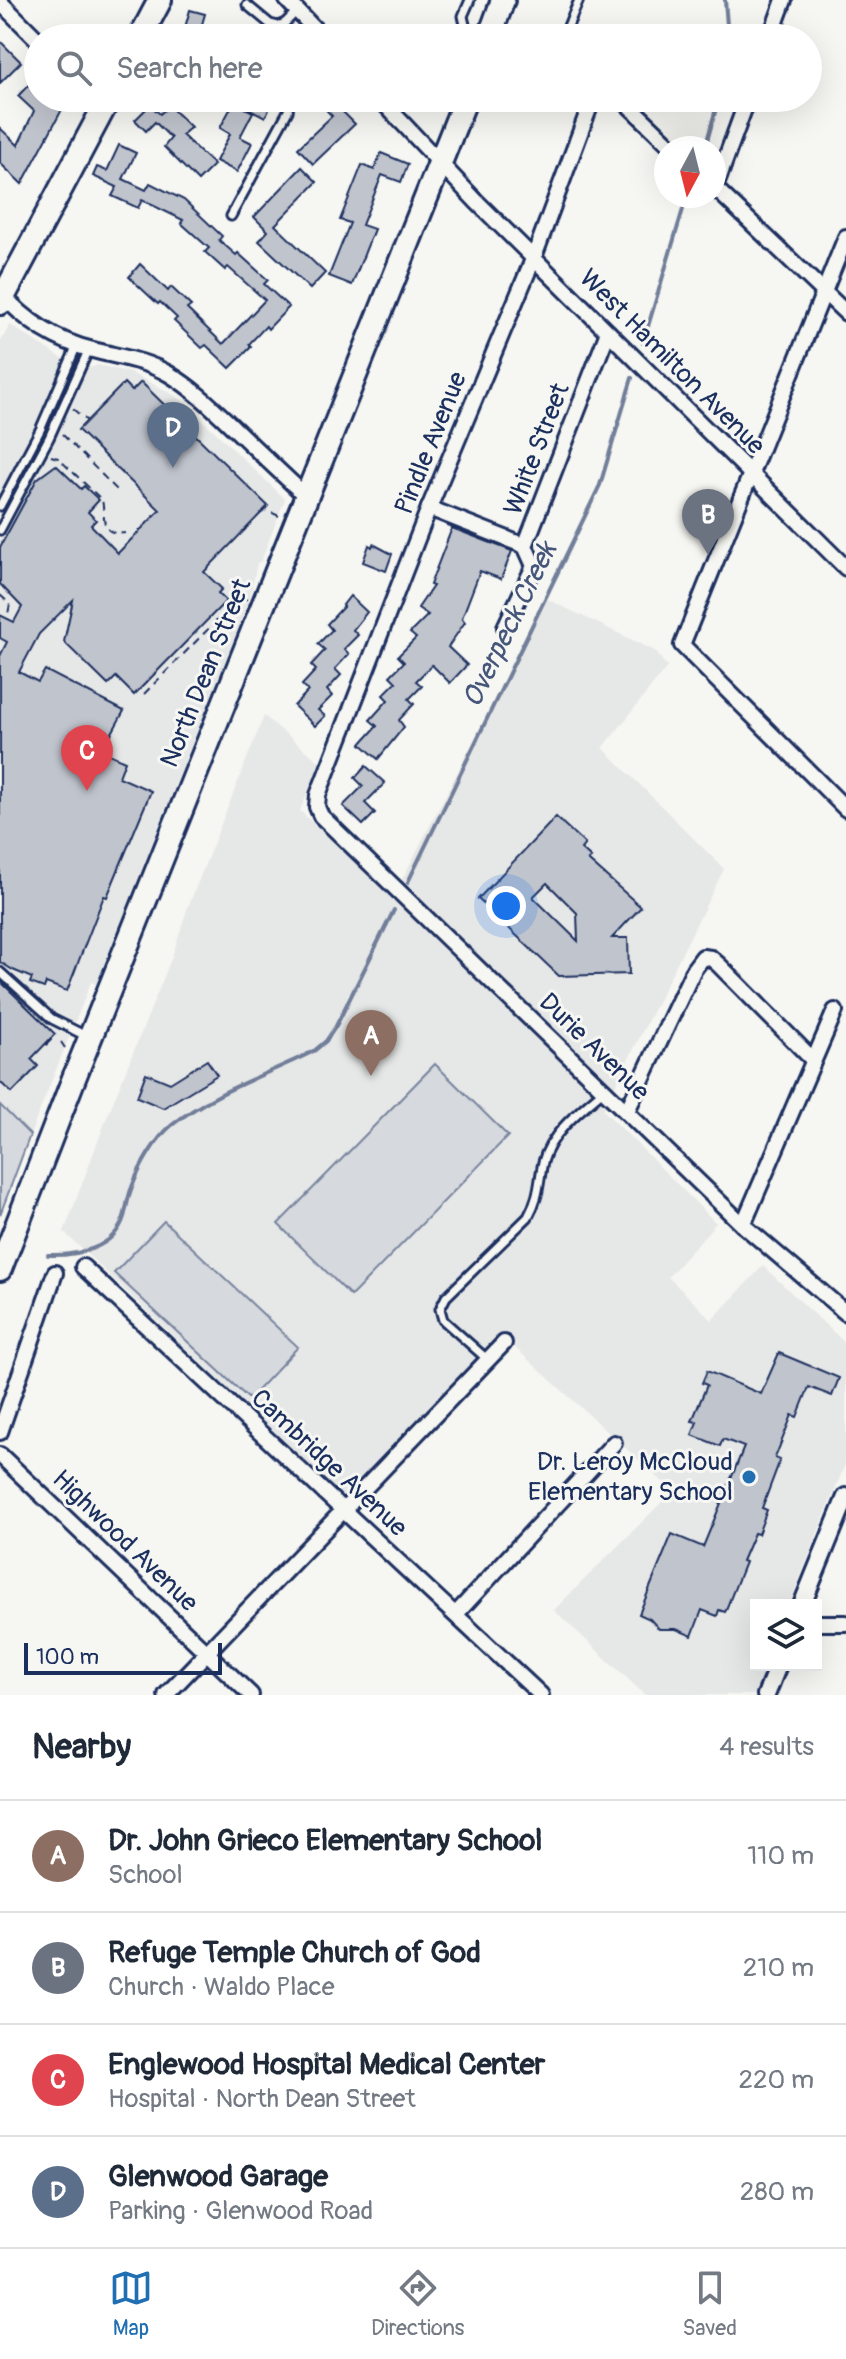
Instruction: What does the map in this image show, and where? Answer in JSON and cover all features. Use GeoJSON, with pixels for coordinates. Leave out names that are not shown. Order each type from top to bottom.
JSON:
{"type":"FeatureCollection","features":[{"type":"Feature","properties":{"kind":"main road"},"geometry":{"type":"LineString","coordinates":[[147,24],[160,0]]}},
{"type":"Feature","properties":{"kind":"main road"},"geometry":{"type":"LineString","coordinates":[[494,24],[503,0]]}},
{"type":"Feature","properties":{"kind":"main road"},"geometry":{"type":"LineString","coordinates":[[1,297],[96,112]]}},
{"type":"Feature","properties":{"kind":"main road","name":"North Dean Street"},"geometry":{"type":"LineString","coordinates":[[0,1269],[461,112]]}},
{"type":"Feature","properties":{"kind":"street"},"geometry":{"type":"LineString","coordinates":[[775,24],[784,0]]}},
{"type":"Feature","properties":{"kind":"street"},"geometry":{"type":"LineString","coordinates":[[292,6],[309,24]]}},
{"type":"Feature","properties":{"kind":"street"},"geometry":{"type":"LineString","coordinates":[[3,9],[24,28]]}},
{"type":"Feature","properties":{"kind":"street","name":"West Hamilton Avenue"},"geometry":{"type":"LineString","coordinates":[[392,112],[465,189],[846,568]]}},
{"type":"Feature","properties":{"kind":"street","name":"Pindle Avenue"},"geometry":{"type":"LineString","coordinates":[[317,807],[318,795],[429,508],[534,257],[588,112]]}},
{"type":"Feature","properties":{"kind":"street"},"geometry":{"type":"LineString","coordinates":[[636,112],[661,136]]}},
{"type":"Feature","properties":{"kind":"street"},"geometry":{"type":"LineString","coordinates":[[726,156],[743,112]]}},
{"type":"Feature","properties":{"kind":"street"},"geometry":{"type":"LineString","coordinates":[[726,199],[846,313]]}},
{"type":"Feature","properties":{"kind":"street"},"geometry":{"type":"LineString","coordinates":[[846,237],[682,645],[846,809]]}},
{"type":"Feature","properties":{"kind":"street"},"geometry":{"type":"LineString","coordinates":[[1,297],[44,330],[83,347],[140,361],[183,383],[307,497]]}},
{"type":"Feature","properties":{"kind":"street","name":"White Street"},"geometry":{"type":"LineString","coordinates":[[505,627],[534,566],[525,546],[608,332]]}},
{"type":"Feature","properties":{"kind":"street"},"geometry":{"type":"LineString","coordinates":[[429,508],[525,546]]}},
{"type":"Feature","properties":{"kind":"street","name":"Durie Avenue"},"geometry":{"type":"LineString","coordinates":[[317,807],[321,816],[743,1225],[846,1313]]}},
{"type":"Feature","properties":{"kind":"street"},"geometry":{"type":"LineString","coordinates":[[627,1111],[694,969],[703,957],[711,958],[719,965],[813,1060]]}},
{"type":"Feature","properties":{"kind":"street"},"geometry":{"type":"LineString","coordinates":[[743,1225],[835,1011]]}},
{"type":"Feature","properties":{"kind":"street","name":"Cambridge Avenue"},"geometry":{"type":"LineString","coordinates":[[83,1267],[541,1695]]}},
{"type":"Feature","properties":{"kind":"street"},"geometry":{"type":"LineString","coordinates":[[0,1432],[55,1273]]}},
{"type":"Feature","properties":{"kind":"street"},"geometry":{"type":"LineString","coordinates":[[166,1695],[504,1343]]}},
{"type":"Feature","properties":{"kind":"street"},"geometry":{"type":"LineString","coordinates":[[456,1614],[614,1443]]}},
{"type":"Feature","properties":{"kind":"street","name":"Highwood Avenue"},"geometry":{"type":"LineString","coordinates":[[0,1455],[251,1695]]}},
{"type":"Feature","properties":{"kind":"street"},"geometry":{"type":"LineString","coordinates":[[804,1599],[846,1497]]}},
{"type":"Feature","properties":{"kind":"street"},"geometry":{"type":"LineString","coordinates":[[822,1623],[846,1623]]}},
{"type":"Feature","properties":{"kind":"street"},"geometry":{"type":"LineString","coordinates":[[766,1695],[776,1671]]}},
{"type":"Feature","properties":{"kind":"lane"},"geometry":{"type":"LineString","coordinates":[[465,24],[463,16],[470,0]]}},
{"type":"Feature","properties":{"kind":"lane"},"geometry":{"type":"LineString","coordinates":[[569,24],[579,0]]}},
{"type":"Feature","properties":{"kind":"lane"},"geometry":{"type":"LineString","coordinates":[[247,5],[270,24]]}},
{"type":"Feature","properties":{"kind":"lane"},"geometry":{"type":"LineString","coordinates":[[283,24],[292,6]]}},
{"type":"Feature","properties":{"kind":"lane"},"geometry":{"type":"LineString","coordinates":[[231,216],[287,112]]}},
{"type":"Feature","properties":{"kind":"lane"},"geometry":{"type":"LineString","coordinates":[[0,506],[83,347]]}},
{"type":"Feature","properties":{"kind":"lane"},"geometry":{"type":"LineString","coordinates":[[0,530],[49,438],[83,347]]}},
{"type":"Feature","properties":{"kind":"lane"},"geometry":{"type":"LineString","coordinates":[[0,972],[52,1019],[91,1038]]}},
{"type":"Feature","properties":{"kind":"lane"},"geometry":{"type":"LineString","coordinates":[[488,1360],[443,1320],[440,1309],[446,1297],[528,1217],[537,1201],[544,1160],[551,1142],[604,1090]]}},
{"type":"Feature","properties":{"kind":"path"},"geometry":{"type":"LineString","coordinates":[[68,411],[75,410],[87,421]]}},
{"type":"Feature","properties":{"kind":"path"},"geometry":{"type":"LineString","coordinates":[[61,430],[63,437],[117,490]]}},
{"type":"Feature","properties":{"kind":"path"},"geometry":{"type":"LineString","coordinates":[[47,458],[58,458],[102,500],[108,529],[126,533]]}},
{"type":"Feature","properties":{"kind":"path"},"geometry":{"type":"LineString","coordinates":[[260,514],[266,510],[280,516]]}},
{"type":"Feature","properties":{"kind":"path"},"geometry":{"type":"LineString","coordinates":[[0,595],[10,604],[7,619]]}},
{"type":"Feature","properties":{"kind":"path"},"geometry":{"type":"LineString","coordinates":[[144,694],[237,600],[252,600]]}},
{"type":"Feature","properties":{"kind":"path"},"geometry":{"type":"LineString","coordinates":[[46,1045],[56,1035]]}},
{"type":"Feature","properties":{"kind":"path"},"geometry":{"type":"LineString","coordinates":[[61,1042],[66,1049]]}},
{"type":"Feature","properties":{"kind":"shaded area"},"geometry":{"type":"Polygon","coordinates":[[[10,325],[60,357],[90,368],[98,365],[131,373],[183,401],[285,499],[261,561],[257,563],[249,601],[96,984],[91,982],[30,1135],[0,1105],[0,343],[10,325]]]}},
{"type":"Feature","properties":{"kind":"shaded area"},"geometry":{"type":"Polygon","coordinates":[[[547,599],[655,651],[667,667],[603,748],[724,869],[603,1110],[716,1223],[668,1277],[712,1320],[763,1266],[846,1344],[846,1462],[791,1599],[750,1599],[750,1671],[764,1671],[754,1695],[645,1695],[554,1610],[673,1491],[500,1334],[342,1497],[64,1232],[264,716],[320,762],[300,811],[393,897],[547,599]]]}},
{"type":"Feature","properties":{"kind":"shaded area"},"geometry":{"type":"Polygon","coordinates":[[[435,1064],[508,1136],[351,1296],[278,1224],[435,1064]]]}},
{"type":"Feature","properties":{"kind":"shaded area"},"geometry":{"type":"Polygon","coordinates":[[[0,1105],[30,1135],[0,1215],[0,1105]]]}},
{"type":"Feature","properties":{"kind":"shaded area"},"geometry":{"type":"Polygon","coordinates":[[[164,1221],[298,1347],[249,1399],[114,1273],[164,1221]]]}},
{"type":"Feature","properties":{"kind":"building"},"geometry":{"type":"Polygon","coordinates":[[[190,10],[205,14],[202,24],[186,24],[190,10]]]}},
{"type":"Feature","properties":{"kind":"building"},"geometry":{"type":"Polygon","coordinates":[[[0,41],[21,62],[0,83],[0,41]]]}},
{"type":"Feature","properties":{"kind":"building"},"geometry":{"type":"Polygon","coordinates":[[[34,112],[61,112],[22,184],[0,163],[0,128],[18,145],[34,112]]]}},
{"type":"Feature","properties":{"kind":"building"},"geometry":{"type":"Polygon","coordinates":[[[143,112],[175,112],[191,127],[182,135],[214,165],[198,181],[164,147],[171,138],[155,122],[146,131],[135,120],[143,112]]]}},
{"type":"Feature","properties":{"kind":"building"},"geometry":{"type":"Polygon","coordinates":[[[229,112],[253,112],[240,137],[252,143],[237,172],[216,161],[230,134],[220,128],[229,112]]]}},
{"type":"Feature","properties":{"kind":"building"},"geometry":{"type":"Polygon","coordinates":[[[328,112],[343,112],[355,124],[313,164],[298,148],[332,116],[328,112]]]}},
{"type":"Feature","properties":{"kind":"building"},"geometry":{"type":"Polygon","coordinates":[[[119,145],[136,153],[123,179],[146,190],[150,183],[184,200],[222,236],[219,240],[268,280],[264,284],[289,307],[268,329],[266,326],[230,368],[206,345],[202,348],[174,321],[177,318],[129,277],[140,264],[168,291],[171,287],[191,306],[187,309],[223,344],[265,300],[228,267],[225,270],[205,252],[209,248],[181,223],[183,220],[142,200],[138,208],[112,196],[117,187],[93,176],[97,167],[107,171],[119,145]]]}},
{"type":"Feature","properties":{"kind":"building"},"geometry":{"type":"Polygon","coordinates":[[[381,153],[408,164],[401,182],[382,175],[362,225],[374,229],[352,285],[329,276],[350,223],[340,220],[362,165],[374,170],[381,153]]]}},
{"type":"Feature","properties":{"kind":"building"},"geometry":{"type":"Polygon","coordinates":[[[302,167],[317,182],[275,225],[325,273],[310,289],[259,241],[268,231],[254,217],[302,167]]]}},
{"type":"Feature","properties":{"kind":"building"},"geometry":{"type":"Polygon","coordinates":[[[141,382],[268,506],[204,572],[222,589],[218,593],[226,601],[134,695],[116,677],[108,685],[64,642],[73,600],[39,634],[19,672],[38,682],[45,670],[124,711],[102,751],[125,761],[119,777],[151,791],[107,897],[104,896],[67,991],[46,983],[44,988],[30,983],[32,978],[0,962],[0,656],[7,642],[0,638],[0,615],[14,622],[22,607],[0,584],[0,547],[37,479],[56,465],[81,489],[84,486],[99,500],[88,512],[96,520],[91,525],[118,553],[160,510],[78,430],[124,383],[132,391],[141,382]]]}},
{"type":"Feature","properties":{"kind":"building"},"geometry":{"type":"Polygon","coordinates":[[[452,528],[512,551],[501,579],[480,571],[462,618],[465,622],[448,647],[467,665],[450,683],[432,665],[416,681],[422,686],[409,699],[414,704],[399,720],[404,727],[378,759],[361,744],[377,726],[370,720],[388,700],[383,695],[396,682],[390,676],[404,662],[398,656],[416,638],[410,633],[428,615],[418,608],[433,586],[430,585],[452,528]]]}},
{"type":"Feature","properties":{"kind":"building"},"geometry":{"type":"Polygon","coordinates":[[[373,544],[392,554],[386,571],[363,562],[369,545],[372,547],[373,544]]]}},
{"type":"Feature","properties":{"kind":"building"},"geometry":{"type":"Polygon","coordinates":[[[350,596],[367,612],[353,630],[358,635],[344,649],[349,654],[335,669],[341,675],[327,690],[332,696],[318,710],[325,716],[315,726],[294,706],[308,691],[302,685],[316,670],[311,665],[325,650],[318,644],[332,630],[327,624],[350,596]]]}},
{"type":"Feature","properties":{"kind":"building"},"geometry":{"type":"Polygon","coordinates":[[[366,766],[385,783],[365,803],[375,813],[363,825],[343,806],[363,786],[355,778],[366,766]]]}},
{"type":"Feature","properties":{"kind":"building"},"geometry":{"type":"Polygon","coordinates":[[[556,817],[585,844],[581,849],[591,858],[588,860],[641,907],[612,938],[628,938],[629,974],[559,976],[478,899],[556,817]],[[547,883],[533,897],[578,941],[577,913],[547,883]]]}},
{"type":"Feature","properties":{"kind":"building"},"geometry":{"type":"Polygon","coordinates":[[[0,981],[55,1034],[31,1059],[38,1066],[12,1093],[0,1082],[0,981]]]}},
{"type":"Feature","properties":{"kind":"building"},"geometry":{"type":"Polygon","coordinates":[[[207,1060],[217,1075],[163,1108],[137,1097],[146,1073],[170,1083],[207,1060]]]}},
{"type":"Feature","properties":{"kind":"building"},"geometry":{"type":"Polygon","coordinates":[[[779,1353],[839,1378],[832,1396],[809,1387],[797,1417],[792,1415],[775,1458],[780,1460],[762,1508],[767,1510],[758,1534],[754,1533],[742,1561],[745,1562],[725,1612],[719,1610],[717,1616],[702,1610],[692,1636],[676,1629],[659,1629],[650,1619],[639,1614],[672,1534],[703,1547],[744,1447],[723,1439],[720,1446],[692,1435],[697,1422],[692,1421],[707,1385],[702,1383],[707,1371],[761,1394],[779,1353]]]}},
{"type":"Feature","properties":{"kind":"waterway","name":"Overpeck Creek"},"geometry":{"type":"LineString","coordinates":[[725,0],[727,24]]}},
{"type":"Feature","properties":{"kind":"waterway","name":"Overpeck Creek"},"geometry":{"type":"LineString","coordinates":[[708,136],[715,112]]}},
{"type":"Feature","properties":{"kind":"waterway","name":"Overpeck Creek"},"geometry":{"type":"LineString","coordinates":[[643,343],[683,208]]}},
{"type":"Feature","properties":{"kind":"waterway","name":"Overpeck Creek"},"geometry":{"type":"LineString","coordinates":[[408,882],[600,485],[632,378]]}},
{"type":"Feature","properties":{"kind":"waterway","name":"Overpeck Creek"},"geometry":{"type":"LineString","coordinates":[[48,1255],[82,1252],[112,1237],[124,1217],[131,1190],[144,1162],[172,1125],[205,1103],[314,1051],[326,1041],[394,910]]}},
{"type":"Feature","properties":{"kind":"place","name":"Glenwood Garage"},"geometry":{"type":"Point","coordinates":[173,468]}},
{"type":"Feature","properties":{"kind":"place","name":"Refuge Temple Church of God"},"geometry":{"type":"Point","coordinates":[708,555]}},
{"type":"Feature","properties":{"kind":"place","name":"Englewood Hospital Medical Center"},"geometry":{"type":"Point","coordinates":[87,791]}},
{"type":"Feature","properties":{"kind":"place","name":"Dr. John Grieco Elementary School"},"geometry":{"type":"Point","coordinates":[371,1076]}},
{"type":"Feature","properties":{"kind":"place","name":"Dr. Leroy McCloud Elementary School"},"geometry":{"type":"Point","coordinates":[749,1477]}}]}
